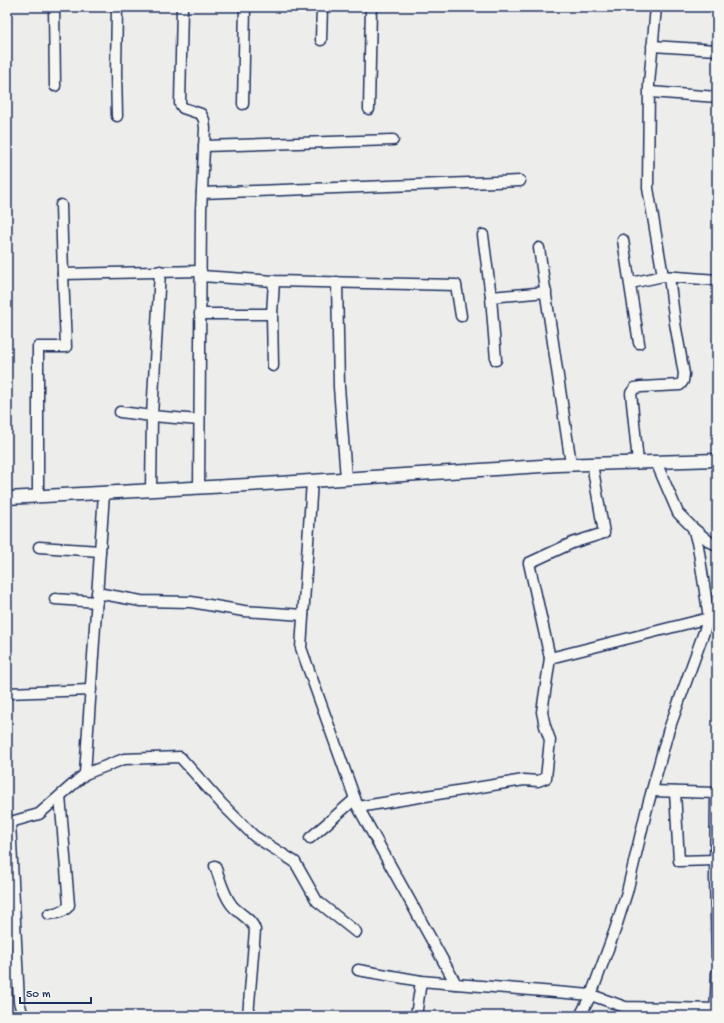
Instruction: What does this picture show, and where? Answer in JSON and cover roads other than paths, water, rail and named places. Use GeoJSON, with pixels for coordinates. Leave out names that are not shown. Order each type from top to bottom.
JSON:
{"type":"FeatureCollection","features":[{"type":"Feature","properties":{"kind":"street"},"geometry":{"type":"LineString","coordinates":[[54,7],[55,86]]}},
{"type":"Feature","properties":{"kind":"street"},"geometry":{"type":"LineString","coordinates":[[117,7],[117,116]]}},
{"type":"Feature","properties":{"kind":"street"},"geometry":{"type":"LineString","coordinates":[[182,7],[180,104],[183,108],[201,114],[204,120],[200,314],[199,488]]}},
{"type":"Feature","properties":{"kind":"street"},"geometry":{"type":"LineString","coordinates":[[243,104],[245,7]]}},
{"type":"Feature","properties":{"kind":"street"},"geometry":{"type":"LineString","coordinates":[[321,40],[322,7]]}},
{"type":"Feature","properties":{"kind":"street"},"geometry":{"type":"LineString","coordinates":[[369,109],[371,7]]}},
{"type":"Feature","properties":{"kind":"street"},"geometry":{"type":"LineString","coordinates":[[638,462],[632,393],[635,388],[680,384],[684,381],[675,323],[648,188],[649,84],[656,7]]}},
{"type":"Feature","properties":{"kind":"street"},"geometry":{"type":"LineString","coordinates":[[652,46],[717,50]]}},
{"type":"Feature","properties":{"kind":"street"},"geometry":{"type":"LineString","coordinates":[[650,92],[717,97]]}},
{"type":"Feature","properties":{"kind":"street"},"geometry":{"type":"LineString","coordinates":[[204,146],[393,140]]}},
{"type":"Feature","properties":{"kind":"street"},"geometry":{"type":"LineString","coordinates":[[202,193],[520,182]]}},
{"type":"Feature","properties":{"kind":"street"},"geometry":{"type":"LineString","coordinates":[[38,497],[38,347],[66,347],[61,205]]}},
{"type":"Feature","properties":{"kind":"street"},"geometry":{"type":"LineString","coordinates":[[483,235],[491,297],[496,360]]}},
{"type":"Feature","properties":{"kind":"street"},"geometry":{"type":"LineString","coordinates":[[623,240],[639,343]]}},
{"type":"Feature","properties":{"kind":"street"},"geometry":{"type":"LineString","coordinates":[[539,248],[570,464]]}},
{"type":"Feature","properties":{"kind":"street"},"geometry":{"type":"LineString","coordinates":[[151,490],[152,416],[160,271]]}},
{"type":"Feature","properties":{"kind":"street"},"geometry":{"type":"LineString","coordinates":[[63,274],[160,271],[201,273],[274,281],[456,285],[461,316]]}},
{"type":"Feature","properties":{"kind":"street"},"geometry":{"type":"LineString","coordinates":[[630,282],[666,277],[717,280]]}},
{"type":"Feature","properties":{"kind":"street"},"geometry":{"type":"LineString","coordinates":[[273,366],[272,314],[274,281]]}},
{"type":"Feature","properties":{"kind":"street"},"geometry":{"type":"LineString","coordinates":[[337,282],[339,387],[346,478]]}},
{"type":"Feature","properties":{"kind":"street"},"geometry":{"type":"LineString","coordinates":[[491,297],[546,292]]}},
{"type":"Feature","properties":{"kind":"street"},"geometry":{"type":"LineString","coordinates":[[200,314],[272,314]]}},
{"type":"Feature","properties":{"kind":"street"},"geometry":{"type":"LineString","coordinates":[[120,412],[199,420]]}},
{"type":"Feature","properties":{"kind":"street"},"geometry":{"type":"LineString","coordinates":[[7,498],[199,488],[570,464],[717,460]]}},
{"type":"Feature","properties":{"kind":"street"},"geometry":{"type":"LineString","coordinates":[[656,462],[678,513],[710,542],[717,545]]}},
{"type":"Feature","properties":{"kind":"street"},"geometry":{"type":"LineString","coordinates":[[310,838],[356,803],[524,780],[538,782],[546,778],[550,740],[542,712],[550,658],[529,563],[572,543],[604,533],[592,464]]}},
{"type":"Feature","properties":{"kind":"street"},"geometry":{"type":"LineString","coordinates":[[312,480],[301,648],[356,803],[456,984]]}},
{"type":"Feature","properties":{"kind":"street"},"geometry":{"type":"LineString","coordinates":[[85,774],[104,493]]}},
{"type":"Feature","properties":{"kind":"street"},"geometry":{"type":"LineString","coordinates":[[580,1016],[591,995],[615,930],[668,732],[709,618],[698,546],[693,528]]}},
{"type":"Feature","properties":{"kind":"street"},"geometry":{"type":"LineString","coordinates":[[39,547],[100,551]]}},
{"type":"Feature","properties":{"kind":"street"},"geometry":{"type":"LineString","coordinates":[[55,599],[97,598],[141,602],[192,602],[244,611],[303,615]]}},
{"type":"Feature","properties":{"kind":"street"},"geometry":{"type":"LineString","coordinates":[[550,658],[709,618]]}},
{"type":"Feature","properties":{"kind":"street"},"geometry":{"type":"LineString","coordinates":[[7,693],[91,690]]}},
{"type":"Feature","properties":{"kind":"street"},"geometry":{"type":"LineString","coordinates":[[23,1016],[19,1002],[9,823],[39,814],[85,774],[124,759],[180,757],[254,836],[295,862],[317,901],[356,932]]}},
{"type":"Feature","properties":{"kind":"street"},"geometry":{"type":"LineString","coordinates":[[652,791],[716,793],[717,957]]}},
{"type":"Feature","properties":{"kind":"street"},"geometry":{"type":"LineString","coordinates":[[675,792],[679,861],[716,860]]}},
{"type":"Feature","properties":{"kind":"street"},"geometry":{"type":"LineString","coordinates":[[50,914],[63,911],[67,909],[69,905],[60,796]]}},
{"type":"Feature","properties":{"kind":"street"},"geometry":{"type":"LineString","coordinates":[[215,866],[226,895],[232,905],[251,922],[255,930],[248,1016]]}},
{"type":"Feature","properties":{"kind":"street"},"geometry":{"type":"LineString","coordinates":[[358,970],[421,981],[591,995],[625,1007],[716,1011],[717,973]]}},
{"type":"Feature","properties":{"kind":"street"},"geometry":{"type":"LineString","coordinates":[[416,1016],[421,981]]}},
{"type":"Feature","properties":{"kind":"street"},"geometry":{"type":"LineString","coordinates":[[15,1016],[19,1002]]}}]}
